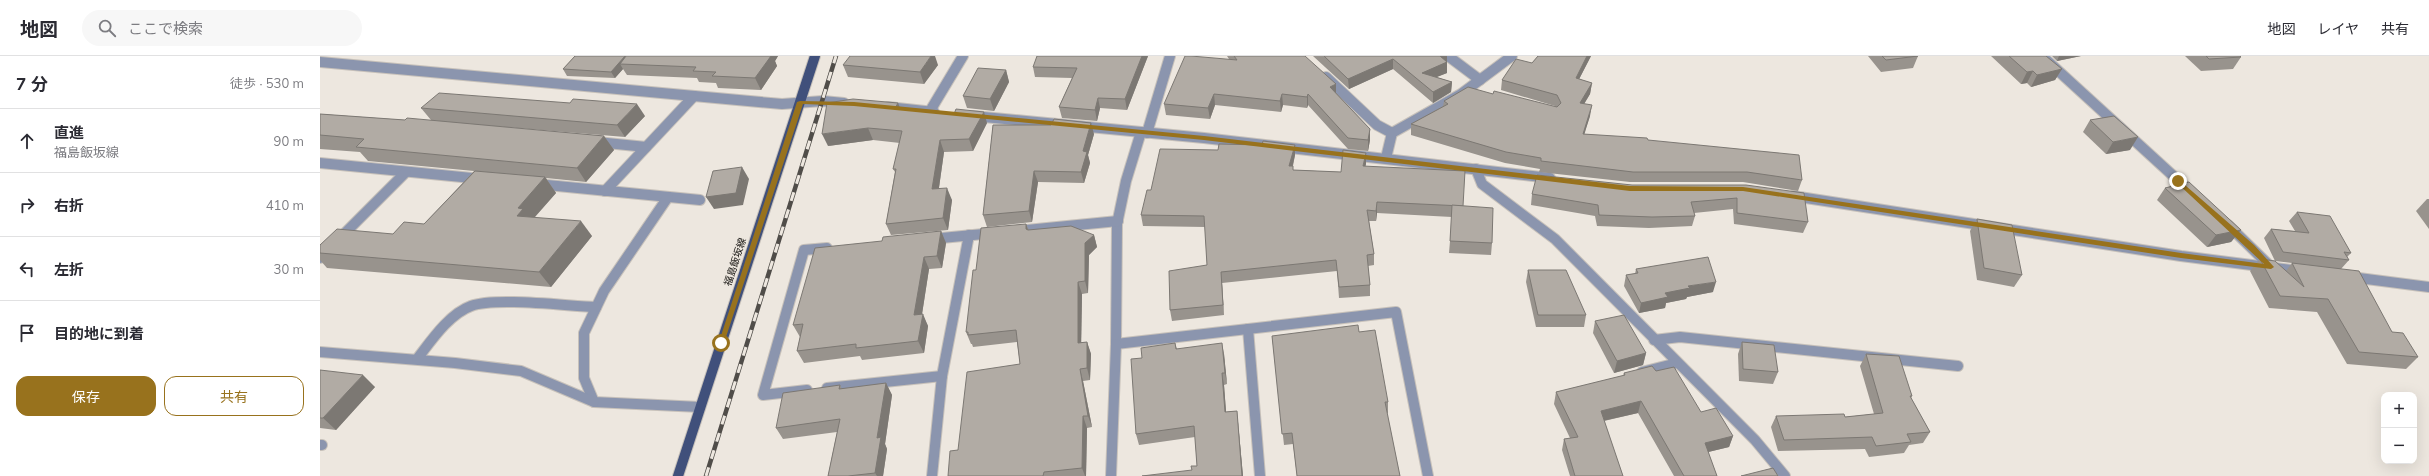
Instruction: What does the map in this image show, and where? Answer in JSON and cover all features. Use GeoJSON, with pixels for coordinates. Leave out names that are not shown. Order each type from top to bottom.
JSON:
{"type":"FeatureCollection","features":[{"type":"Feature","properties":{"kind":"main road","name":"福島飯坂線"},"geometry":{"type":"LineString","coordinates":[[678,476],[815,56]]}},
{"type":"Feature","properties":{"kind":"street"},"geometry":{"type":"LineString","coordinates":[[930,111],[963,56]]}},
{"type":"Feature","properties":{"kind":"street"},"geometry":{"type":"LineString","coordinates":[[1111,476],[1116,344],[1118,221],[1126,181],[1170,56]]}},
{"type":"Feature","properties":{"kind":"street"},"geometry":{"type":"LineString","coordinates":[[1448,56],[1480,80]]}},
{"type":"Feature","properties":{"kind":"street"},"geometry":{"type":"LineString","coordinates":[[1386,158],[1392,133],[1469,88],[1512,56]]}},
{"type":"Feature","properties":{"kind":"street"},"geometry":{"type":"LineString","coordinates":[[2042,56],[2201,201]]}},
{"type":"Feature","properties":{"kind":"street"},"geometry":{"type":"LineString","coordinates":[[320,62],[782,104],[800,102],[854,104]]}},
{"type":"Feature","properties":{"kind":"street"},"geometry":{"type":"LineString","coordinates":[[1321,72],[1377,125],[1392,133]]}},
{"type":"Feature","properties":{"kind":"street"},"geometry":{"type":"LineString","coordinates":[[1469,88],[1482,93]]}},
{"type":"Feature","properties":{"kind":"street"},"geometry":{"type":"LineString","coordinates":[[605,191],[694,96]]}},
{"type":"Feature","properties":{"kind":"street"},"geometry":{"type":"LineString","coordinates":[[877,106],[946,113]]}},
{"type":"Feature","properties":{"kind":"street"},"geometry":{"type":"LineString","coordinates":[[962,114],[1386,158],[1561,180]]}},
{"type":"Feature","properties":{"kind":"street"},"geometry":{"type":"LineString","coordinates":[[590,142],[646,147]]}},
{"type":"Feature","properties":{"kind":"street"},"geometry":{"type":"LineString","coordinates":[[320,163],[494,180]]}},
{"type":"Feature","properties":{"kind":"street"},"geometry":{"type":"LineString","coordinates":[[1476,169],[1482,184],[1555,239],[1654,340],[1760,444],[1785,476]]}},
{"type":"Feature","properties":{"kind":"street"},"geometry":{"type":"LineString","coordinates":[[320,258],[406,172]]}},
{"type":"Feature","properties":{"kind":"street"},"geometry":{"type":"LineString","coordinates":[[525,183],[700,200]]}},
{"type":"Feature","properties":{"kind":"street"},"geometry":{"type":"LineString","coordinates":[[1782,195],[2181,256],[2310,272]]}},
{"type":"Feature","properties":{"kind":"street"},"geometry":{"type":"LineString","coordinates":[[594,402],[584,378],[584,333],[604,292],[668,197]]}},
{"type":"Feature","properties":{"kind":"street"},"geometry":{"type":"LineString","coordinates":[[2218,216],[2271,267]]}},
{"type":"Feature","properties":{"kind":"street"},"geometry":{"type":"LineString","coordinates":[[922,239],[1118,221]]}},
{"type":"Feature","properties":{"kind":"street"},"geometry":{"type":"LineString","coordinates":[[932,476],[942,376],[969,235]]}},
{"type":"Feature","properties":{"kind":"street"},"geometry":{"type":"LineString","coordinates":[[836,247],[804,250],[763,395],[942,376]]}},
{"type":"Feature","properties":{"kind":"street"},"geometry":{"type":"LineString","coordinates":[[2342,276],[2429,287]]}},
{"type":"Feature","properties":{"kind":"street"},"geometry":{"type":"LineString","coordinates":[[417,360],[443,326],[470,306],[488,302],[596,308]]}},
{"type":"Feature","properties":{"kind":"street"},"geometry":{"type":"LineString","coordinates":[[1116,344],[1396,312],[1428,476]]}},
{"type":"Feature","properties":{"kind":"street"},"geometry":{"type":"LineString","coordinates":[[1248,329],[1260,476]]}},
{"type":"Feature","properties":{"kind":"street"},"geometry":{"type":"LineString","coordinates":[[1654,340],[1680,337],[1958,366]]}},
{"type":"Feature","properties":{"kind":"street"},"geometry":{"type":"LineString","coordinates":[[320,352],[521,371],[594,402],[700,407]]}},
{"type":"Feature","properties":{"kind":"street"},"geometry":{"type":"LineString","coordinates":[[1631,375],[1677,363]]}},
{"type":"Feature","properties":{"kind":"building"},"geometry":{"type":"Polygon","coordinates":[[[575,56],[625,56],[611,72],[563,69],[575,56]]]}},
{"type":"Feature","properties":{"kind":"building"},"geometry":{"type":"Polygon","coordinates":[[[626,56],[771,56],[755,78],[712,76],[716,72],[693,71],[696,67],[620,64],[626,56]]]}},
{"type":"Feature","properties":{"kind":"building"},"geometry":{"type":"Polygon","coordinates":[[[850,56],[931,56],[920,72],[843,65],[850,56]]]}},
{"type":"Feature","properties":{"kind":"building"},"geometry":{"type":"Polygon","coordinates":[[[1037,56],[1142,56],[1125,99],[1098,98],[1095,110],[1059,107],[1077,68],[1033,67],[1037,56]]]}},
{"type":"Feature","properties":{"kind":"building"},"geometry":{"type":"Polygon","coordinates":[[[1185,56],[1237,60],[1234,56],[1305,56],[1336,84],[1330,87],[1370,129],[1368,140],[1348,138],[1308,94],[1307,97],[1282,94],[1280,101],[1214,94],[1208,108],[1164,104],[1185,56]]]}},
{"type":"Feature","properties":{"kind":"building"},"geometry":{"type":"Polygon","coordinates":[[[1324,56],[1440,56],[1447,62],[1422,73],[1452,82],[1433,92],[1393,59],[1348,79],[1324,56]]]}},
{"type":"Feature","properties":{"kind":"building"},"geometry":{"type":"Polygon","coordinates":[[[1538,56],[1587,56],[1576,78],[1592,83],[1580,103],[1592,105],[1583,134],[1647,138],[1648,140],[1799,155],[1802,180],[1747,172],[1633,172],[1541,161],[1541,158],[1506,152],[1411,124],[1448,104],[1444,101],[1468,87],[1493,94],[1494,91],[1557,107],[1561,103],[1557,95],[1502,80],[1516,59],[1532,63],[1538,56]]]}},
{"type":"Feature","properties":{"kind":"building"},"geometry":{"type":"Polygon","coordinates":[[[1882,56],[1918,56],[1886,60],[1882,56]]]}},
{"type":"Feature","properties":{"kind":"building"},"geometry":{"type":"Polygon","coordinates":[[[2009,56],[2046,56],[2062,69],[2037,75],[2033,71],[2027,72],[2009,56]]]}},
{"type":"Feature","properties":{"kind":"building"},"geometry":{"type":"Polygon","coordinates":[[[2206,56],[2240,56],[2241,57],[2209,59],[2206,56]]]}},
{"type":"Feature","properties":{"kind":"building"},"geometry":{"type":"Polygon","coordinates":[[[978,68],[1006,70],[990,99],[963,96],[978,68]]]}},
{"type":"Feature","properties":{"kind":"building"},"geometry":{"type":"Polygon","coordinates":[[[439,93],[570,103],[573,99],[637,104],[617,125],[421,108],[439,93]]]}},
{"type":"Feature","properties":{"kind":"building"},"geometry":{"type":"Polygon","coordinates":[[[853,99],[898,103],[895,108],[954,114],[956,109],[984,112],[969,139],[940,140],[932,189],[947,188],[943,218],[886,224],[896,169],[893,169],[902,131],[868,128],[822,134],[827,103],[853,99]]]}},
{"type":"Feature","properties":{"kind":"building"},"geometry":{"type":"Polygon","coordinates":[[[320,114],[405,120],[407,118],[604,136],[577,168],[356,147],[364,139],[320,135],[320,114]]]}},
{"type":"Feature","properties":{"kind":"building"},"geometry":{"type":"Polygon","coordinates":[[[2114,116],[2138,137],[2113,142],[2090,120],[2114,116]]]}},
{"type":"Feature","properties":{"kind":"building"},"geometry":{"type":"Polygon","coordinates":[[[1054,119],[1091,123],[1083,151],[1087,152],[1081,172],[1034,171],[1029,211],[983,215],[993,125],[1051,125],[1054,119]]]}},
{"type":"Feature","properties":{"kind":"building"},"geometry":{"type":"Polygon","coordinates":[[[1263,141],[1295,145],[1289,166],[1293,166],[1293,170],[1341,172],[1343,150],[1366,153],[1363,166],[1465,171],[1463,206],[1377,202],[1376,211],[1367,210],[1374,254],[1367,255],[1370,285],[1339,287],[1336,260],[1221,272],[1223,305],[1170,310],[1169,271],[1207,265],[1204,216],[1141,215],[1147,190],[1151,190],[1160,149],[1218,150],[1219,144],[1262,145],[1263,141]]]}},
{"type":"Feature","properties":{"kind":"building"},"geometry":{"type":"Polygon","coordinates":[[[742,167],[736,193],[706,197],[713,171],[742,167]]]}},
{"type":"Feature","properties":{"kind":"building"},"geometry":{"type":"Polygon","coordinates":[[[475,171],[545,177],[518,208],[523,209],[517,216],[581,221],[539,272],[320,253],[320,245],[337,229],[393,234],[404,222],[424,224],[475,171]]]}},
{"type":"Feature","properties":{"kind":"building"},"geometry":{"type":"Polygon","coordinates":[[[1537,175],[1632,185],[1746,185],[1804,193],[1808,222],[1737,213],[1737,198],[1691,202],[1695,216],[1652,217],[1599,215],[1598,205],[1532,194],[1537,175]]]}},
{"type":"Feature","properties":{"kind":"building"},"geometry":{"type":"Polygon","coordinates":[[[2189,182],[2241,230],[2216,235],[2165,188],[2189,182]]]}},
{"type":"Feature","properties":{"kind":"building"},"geometry":{"type":"Polygon","coordinates":[[[1452,205],[1493,208],[1492,243],[1450,241],[1452,205]]]}},
{"type":"Feature","properties":{"kind":"building"},"geometry":{"type":"Polygon","coordinates":[[[2297,212],[2330,216],[2351,253],[2344,252],[2349,260],[2283,252],[2271,229],[2309,233],[2297,212]]]}},
{"type":"Feature","properties":{"kind":"building"},"geometry":{"type":"Polygon","coordinates":[[[1977,219],[2012,225],[2022,275],[1984,268],[1977,219]]]}},
{"type":"Feature","properties":{"kind":"building"},"geometry":{"type":"Polygon","coordinates":[[[1026,224],[1026,229],[1028,230],[1071,226],[1094,235],[1085,243],[1085,281],[1078,282],[1078,343],[1087,342],[1087,368],[1080,369],[1088,416],[1083,416],[1082,468],[1044,472],[1043,476],[948,476],[950,451],[958,450],[967,372],[1020,364],[1016,330],[968,335],[968,332],[966,332],[973,270],[976,270],[981,228],[1026,224]]]}},
{"type":"Feature","properties":{"kind":"building"},"geometry":{"type":"Polygon","coordinates":[[[941,231],[937,256],[924,257],[914,315],[923,314],[918,341],[856,348],[856,344],[797,351],[803,324],[793,325],[815,248],[882,241],[883,237],[941,231]]]}},
{"type":"Feature","properties":{"kind":"building"},"geometry":{"type":"Polygon","coordinates":[[[1708,257],[1716,282],[1688,286],[1690,288],[1665,293],[1668,297],[1641,303],[1626,275],[1638,273],[1636,269],[1708,257]]]}},
{"type":"Feature","properties":{"kind":"building"},"geometry":{"type":"Polygon","coordinates":[[[2260,259],[2275,261],[2304,287],[2292,263],[2359,271],[2392,332],[2403,333],[2418,357],[2359,352],[2328,299],[2280,296],[2260,259]]]}},
{"type":"Feature","properties":{"kind":"building"},"geometry":{"type":"Polygon","coordinates":[[[1528,270],[1566,270],[1586,315],[1538,315],[1528,270]]]}},
{"type":"Feature","properties":{"kind":"building"},"geometry":{"type":"Polygon","coordinates":[[[1624,315],[1646,353],[1617,361],[1595,321],[1624,315]]]}},
{"type":"Feature","properties":{"kind":"building"},"geometry":{"type":"Polygon","coordinates":[[[1358,325],[1359,332],[1375,330],[1388,402],[1385,402],[1400,476],[1297,476],[1292,433],[1282,434],[1272,336],[1358,325]]]}},
{"type":"Feature","properties":{"kind":"building"},"geometry":{"type":"Polygon","coordinates":[[[1742,342],[1774,345],[1778,372],[1743,369],[1742,342]]]}},
{"type":"Feature","properties":{"kind":"building"},"geometry":{"type":"Polygon","coordinates":[[[1175,343],[1176,349],[1222,343],[1225,373],[1222,373],[1225,412],[1237,411],[1242,476],[1142,476],[1192,470],[1191,466],[1197,466],[1194,426],[1136,434],[1131,359],[1142,358],[1141,348],[1175,343]]]}},
{"type":"Feature","properties":{"kind":"building"},"geometry":{"type":"Polygon","coordinates":[[[1866,354],[1899,356],[1912,396],[1910,396],[1930,432],[1907,434],[1911,442],[1876,446],[1872,437],[1784,440],[1776,416],[1844,414],[1845,417],[1883,413],[1866,354]]]}},
{"type":"Feature","properties":{"kind":"building"},"geometry":{"type":"Polygon","coordinates":[[[1652,366],[1656,371],[1674,367],[1701,412],[1716,408],[1733,436],[1705,443],[1717,476],[1684,476],[1641,401],[1601,411],[1623,476],[1575,476],[1564,439],[1578,437],[1556,392],[1625,375],[1624,373],[1652,366]]]}},
{"type":"Feature","properties":{"kind":"building"},"geometry":{"type":"Polygon","coordinates":[[[320,370],[363,375],[323,418],[320,418],[320,370]]]}},
{"type":"Feature","properties":{"kind":"building"},"geometry":{"type":"Polygon","coordinates":[[[886,383],[877,438],[881,437],[875,473],[848,476],[828,476],[840,419],[776,428],[783,393],[840,385],[839,389],[886,383]]]}},
{"type":"Feature","properties":{"kind":"building"},"geometry":{"type":"Polygon","coordinates":[[[1773,468],[1778,476],[1741,476],[1773,468]]]}},
{"type":"Feature","properties":{"kind":"railway"},"geometry":{"type":"LineString","coordinates":[[706,476],[836,56]]}},
{"type":"Feature","properties":{"kind":"route"},"geometry":{"type":"LineString","coordinates":[[721,343],[800,102],[822,101],[1204,138],[1386,158],[1630,188],[1743,189],[1992,225],[2181,256],[2271,267],[2252,247],[2178,181]]}}]}
